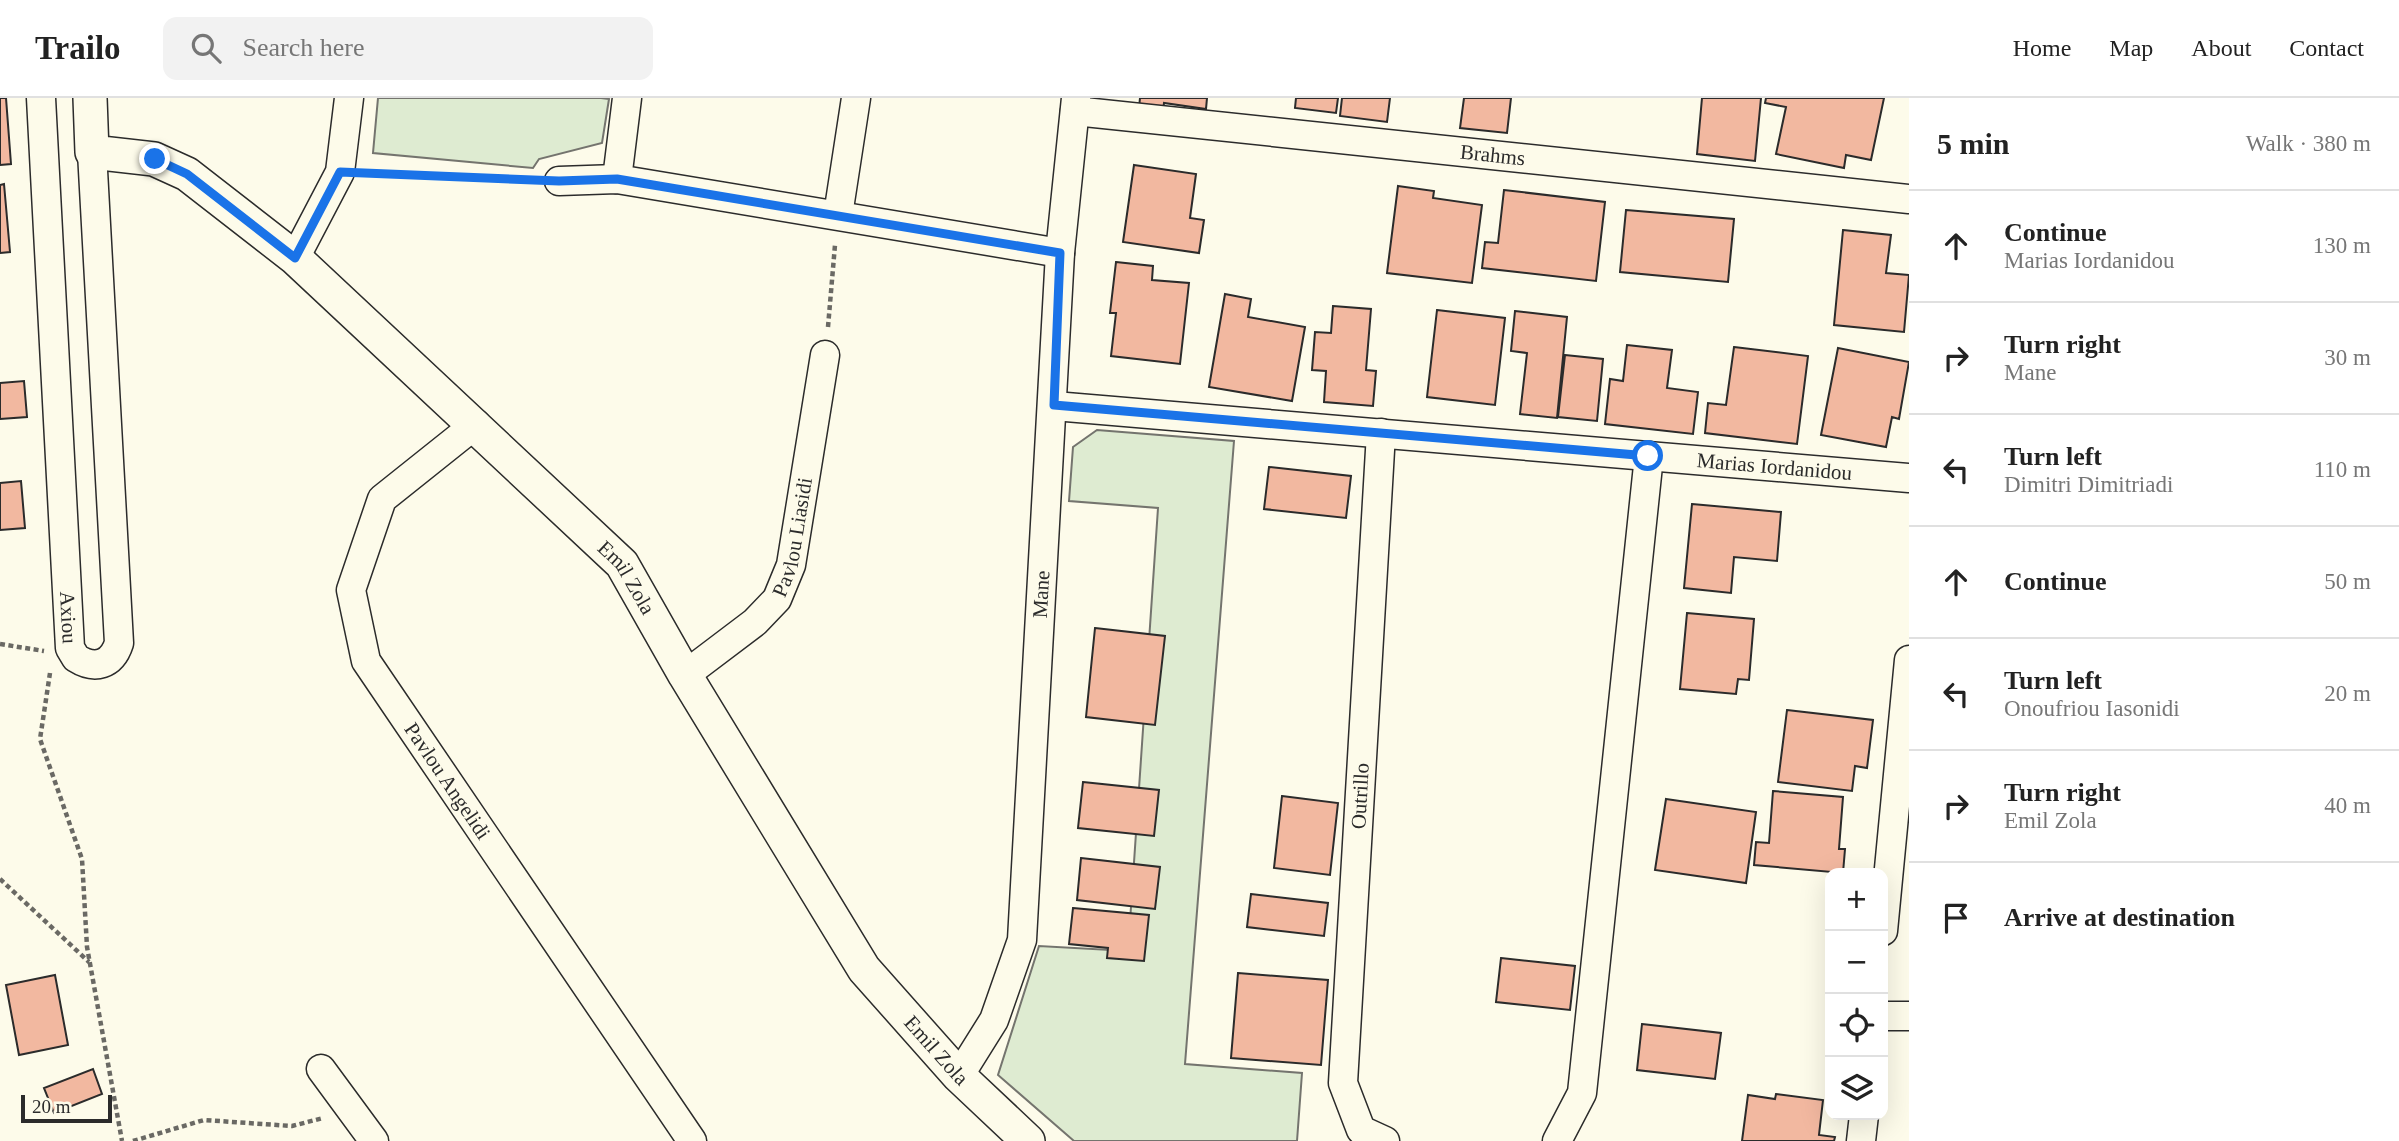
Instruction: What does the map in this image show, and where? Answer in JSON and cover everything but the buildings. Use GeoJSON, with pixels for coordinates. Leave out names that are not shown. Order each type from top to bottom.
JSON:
{"type":"FeatureCollection","features":[{"type":"Feature","properties":{"kind":"street","name":"Axiou"},"geometry":{"type":"LineString","coordinates":[[41,98],[62,649],[96,666],[107,663],[115,654],[119,643],[90,98]]}},
{"type":"Feature","properties":{"kind":"street"},"geometry":{"type":"LineString","coordinates":[[295,258],[340,172],[349,98]]}},
{"type":"Feature","properties":{"kind":"street"},"geometry":{"type":"LineString","coordinates":[[617,179],[627,98]]}},
{"type":"Feature","properties":{"kind":"street"},"geometry":{"type":"LineString","coordinates":[[838,215],[856,98]]}},
{"type":"Feature","properties":{"kind":"street","name":"Brahms"},"geometry":{"type":"LineString","coordinates":[[1075,104],[1909,199]]}},
{"type":"Feature","properties":{"kind":"street","name":"Mane"},"geometry":{"type":"LineString","coordinates":[[959,1076],[994,1020],[1022,940],[1054,405],[1060,253],[1075,104]]}},
{"type":"Feature","properties":{"kind":"street","name":"Emil Zola"},"geometry":{"type":"LineString","coordinates":[[92,152],[155,159],[187,174],[295,258],[476,424],[622,564],[685,675],[864,970],[959,1076],[1028,1141]]}},
{"type":"Feature","properties":{"kind":"street"},"geometry":{"type":"LineString","coordinates":[[559,181],[617,179],[1060,253]]}},
{"type":"Feature","properties":{"kind":"street","name":"Pavlou Liasidi"},"geometry":{"type":"LineString","coordinates":[[685,675],[755,622],[777,599],[790,565],[825,355]]}},
{"type":"Feature","properties":{"kind":"street","name":"Marias Iordanidou"},"geometry":{"type":"LineString","coordinates":[[1054,405],[1909,478]]}},
{"type":"Feature","properties":{"kind":"street","name":"Pavlou Angelidi"},"geometry":{"type":"LineString","coordinates":[[476,424],[382,499],[351,590],[366,661],[692,1141]]}},
{"type":"Feature","properties":{"kind":"street","name":"Outrillo"},"geometry":{"type":"LineString","coordinates":[[1381,433],[1343,1083],[1360,1130],[1385,1141]]}},
{"type":"Feature","properties":{"kind":"street"},"geometry":{"type":"LineString","coordinates":[[1557,1141],[1582,1093],[1648,456]]}},
{"type":"Feature","properties":{"kind":"street"},"geometry":{"type":"LineString","coordinates":[[1888,879],[1909,660]]}},
{"type":"Feature","properties":{"kind":"street"},"geometry":{"type":"LineString","coordinates":[[1888,1016],[1909,1016]]}},
{"type":"Feature","properties":{"kind":"street"},"geometry":{"type":"LineString","coordinates":[[321,1069],[374,1141]]}},
{"type":"Feature","properties":{"kind":"street"},"geometry":{"type":"LineString","coordinates":[[1861,1141],[1863,1120]]}},
{"type":"Feature","properties":{"kind":"path"},"geometry":{"type":"LineString","coordinates":[[340,172],[559,181]]}},
{"type":"Feature","properties":{"kind":"path"},"geometry":{"type":"LineString","coordinates":[[825,355],[838,215]]}},
{"type":"Feature","properties":{"kind":"path"},"geometry":{"type":"LineString","coordinates":[[0,643],[34,651],[62,649],[40,739],[82,859],[89,962],[122,1141]]}},
{"type":"Feature","properties":{"kind":"path"},"geometry":{"type":"LineString","coordinates":[[0,879],[89,962]]}},
{"type":"Feature","properties":{"kind":"path"},"geometry":{"type":"LineString","coordinates":[[132,1141],[204,1120],[292,1126],[351,1110]]}},
{"type":"Feature","properties":{"kind":"green space"},"geometry":{"type":"Polygon","coordinates":[[[378,98],[609,99],[602,143],[539,159],[533,168],[373,153],[378,98]]]}},
{"type":"Feature","properties":{"kind":"green space"},"geometry":{"type":"Polygon","coordinates":[[[1097,430],[1234,441],[1185,1064],[1302,1073],[1297,1141],[1074,1141],[998,1075],[1039,946],[1128,951],[1158,508],[1069,501],[1073,447],[1097,430]]]}},
{"type":"Feature","properties":{"kind":"route"},"geometry":{"type":"LineString","coordinates":[[155,159],[187,174],[295,258],[340,172],[559,181],[617,179],[1060,253],[1054,405],[1648,456]]}}]}
